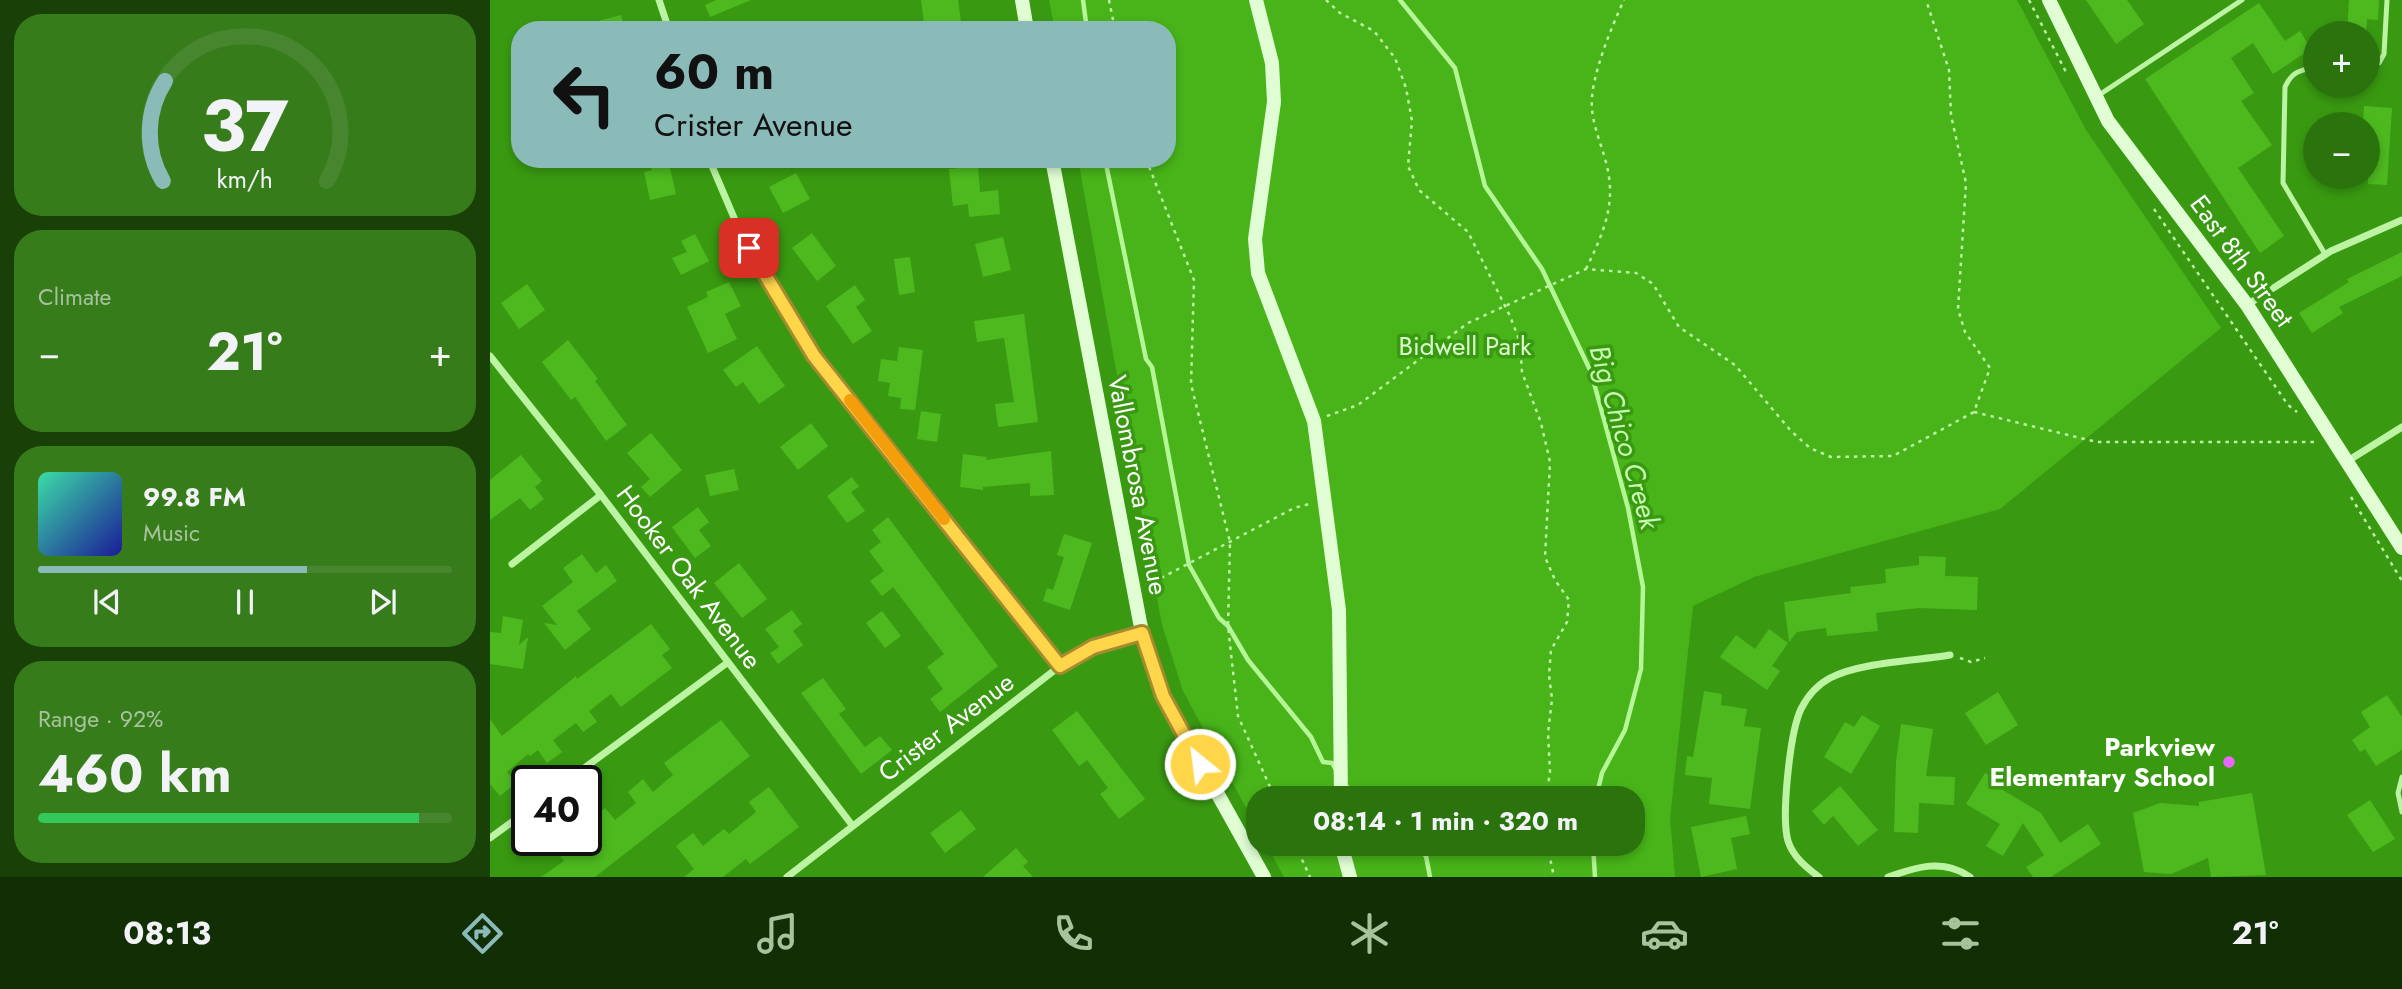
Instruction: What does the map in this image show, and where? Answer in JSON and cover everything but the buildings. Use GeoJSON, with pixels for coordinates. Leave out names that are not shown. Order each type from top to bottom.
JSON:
{"type":"FeatureCollection","features":[{"type":"Feature","properties":{"kind":"street"},"geometry":{"type":"LineString","coordinates":[[659,0],[666,21]]}},
{"type":"Feature","properties":{"kind":"street"},"geometry":{"type":"LineString","coordinates":[[1022,0],[1026,21]]}},
{"type":"Feature","properties":{"kind":"street"},"geometry":{"type":"LineString","coordinates":[[1256,0],[1272,63],[1273,102],[1255,239],[1258,274],[1314,421],[1339,610],[1341,786]]}},
{"type":"Feature","properties":{"kind":"street","name":"East 8th Street"},"geometry":{"type":"LineString","coordinates":[[2049,0],[2108,121],[2247,305],[2402,548]]}},
{"type":"Feature","properties":{"kind":"street"},"geometry":{"type":"LineString","coordinates":[[713,168],[738,227],[772,290],[814,356],[1060,666]]}},
{"type":"Feature","properties":{"kind":"street","name":"Vallombrosa Avenue"},"geometry":{"type":"LineString","coordinates":[[1054,168],[1142,633],[1163,696],[1264,877]]}},
{"type":"Feature","properties":{"kind":"street"},"geometry":{"type":"LineString","coordinates":[[2247,305],[2325,254],[2402,220]]}},
{"type":"Feature","properties":{"kind":"street","name":"Hooker Oak Avenue"},"geometry":{"type":"LineString","coordinates":[[490,356],[601,495],[852,825]]}},
{"type":"Feature","properties":{"kind":"street"},"geometry":{"type":"LineString","coordinates":[[2346,463],[2402,427]]}},
{"type":"Feature","properties":{"kind":"street"},"geometry":{"type":"LineString","coordinates":[[512,564],[601,495]]}},
{"type":"Feature","properties":{"kind":"street","name":"Crister Avenue"},"geometry":{"type":"LineString","coordinates":[[787,877],[1060,666],[1093,647],[1142,633]]}},
{"type":"Feature","properties":{"kind":"street"},"geometry":{"type":"LineString","coordinates":[[1819,877],[1800,861],[1788,843],[1785,821],[1785,798],[1800,712],[1811,693],[1829,678],[1852,670],[1950,655]]}},
{"type":"Feature","properties":{"kind":"street"},"geometry":{"type":"LineString","coordinates":[[588,765],[727,663]]}},
{"type":"Feature","properties":{"kind":"street"},"geometry":{"type":"LineString","coordinates":[[490,838],[511,823]]}},
{"type":"Feature","properties":{"kind":"street"},"geometry":{"type":"LineString","coordinates":[[1344,856],[1350,877]]}},
{"type":"Feature","properties":{"kind":"street"},"geometry":{"type":"LineString","coordinates":[[1888,877],[1929,865],[1949,867],[1970,877]]}},
{"type":"Feature","properties":{"kind":"lane"},"geometry":{"type":"LineString","coordinates":[[2096,97],[2242,0]]}},
{"type":"Feature","properties":{"kind":"lane"},"geometry":{"type":"LineString","coordinates":[[2380,62],[2384,54],[2387,0]]}},
{"type":"Feature","properties":{"kind":"lane"},"geometry":{"type":"LineString","coordinates":[[2303,70],[2290,76],[2285,87],[2283,173],[2287,194],[2325,254]]}},
{"type":"Feature","properties":{"kind":"lane"},"geometry":{"type":"LineString","coordinates":[[2402,778],[2398,793],[2402,812]]}},
{"type":"Feature","properties":{"kind":"path"},"geometry":{"type":"LineString","coordinates":[[1109,0],[1113,21]]}},
{"type":"Feature","properties":{"kind":"path"},"geometry":{"type":"LineString","coordinates":[[1326,0],[1339,13],[1374,31],[1395,58],[1406,88],[1412,121],[1408,166],[1419,190],[1468,232],[1520,342],[1522,372],[1541,423],[1549,462],[1545,557],[1555,580],[1569,600],[1567,622],[1551,650],[1549,675],[1552,699],[1548,733],[1550,772],[1548,786]]}},
{"type":"Feature","properties":{"kind":"path"},"geometry":{"type":"LineString","coordinates":[[1586,270],[1602,237],[1610,206],[1609,176],[1591,107],[1593,91],[1624,0]]}},
{"type":"Feature","properties":{"kind":"path"},"geometry":{"type":"LineString","coordinates":[[1314,421],[1358,405],[1468,323],[1586,270],[1636,274],[1653,284],[1679,327],[1735,365],[1791,431],[1810,448],[1831,457],[1893,456],[1974,412],[1990,368],[1965,332],[1958,309],[1966,183],[1951,115],[1949,70],[1926,0]]}},
{"type":"Feature","properties":{"kind":"path"},"geometry":{"type":"LineString","coordinates":[[1150,168],[1194,280],[1191,384],[1230,542],[1228,626],[1238,716],[1270,786]]}},
{"type":"Feature","properties":{"kind":"path"},"geometry":{"type":"LineString","coordinates":[[1974,412],[2097,442],[2317,442]]}},
{"type":"Feature","properties":{"kind":"path"},"geometry":{"type":"LineString","coordinates":[[2350,490],[2352,502],[2402,581]]}},
{"type":"Feature","properties":{"kind":"path"},"geometry":{"type":"LineString","coordinates":[[1134,592],[1294,508],[1325,499]]}},
{"type":"Feature","properties":{"kind":"path"},"geometry":{"type":"LineString","coordinates":[[1950,655],[1971,662],[1985,658]]}},
{"type":"Feature","properties":{"kind":"path"},"geometry":{"type":"LineString","coordinates":[[1300,856],[1310,877]]}},
{"type":"Feature","properties":{"kind":"path"},"geometry":{"type":"LineString","coordinates":[[1550,856],[1554,877]]}},
{"type":"Feature","properties":{"kind":"green space","name":"Bidwell Park"},"geometry":{"type":"Polygon","coordinates":[[[1049,0],[2017,0],[2086,130],[2221,328],[2000,509],[1754,577],[1693,606],[1670,818],[1675,877],[1284,877],[1273,856],[1645,856],[1645,786],[1246,786],[1246,808],[1183,691],[1162,625],[1080,168],[1176,168],[1176,21],[1053,21],[1049,0]]]}},
{"type":"Feature","properties":{"kind":"waterway"},"geometry":{"type":"LineString","coordinates":[[1083,0],[1086,21]]}},
{"type":"Feature","properties":{"kind":"waterway","name":"Big Chico Creek"},"geometry":{"type":"LineString","coordinates":[[1400,0],[1455,68],[1485,186],[1542,269],[1591,372],[1628,508],[1643,587],[1641,669],[1625,730],[1602,773],[1599,786]]}},
{"type":"Feature","properties":{"kind":"waterway"},"geometry":{"type":"LineString","coordinates":[[1107,168],[1146,359],[1152,367],[1189,565],[1219,618],[1228,626],[1248,660],[1311,737],[1323,762],[1332,763],[1336,770]]}},
{"type":"Feature","properties":{"kind":"waterway"},"geometry":{"type":"LineString","coordinates":[[1426,856],[1430,877]]}},
{"type":"Feature","properties":{"kind":"waterway","name":"Big Chico Creek"},"geometry":{"type":"LineString","coordinates":[[1594,856],[1595,877]]}},
{"type":"Feature","properties":{"kind":"slow traffic"},"geometry":{"type":"LineString","coordinates":[[850,400],[944,519]]}},
{"type":"Feature","properties":{"kind":"place","name":"Parkview Elementary School"},"geometry":{"type":"Point","coordinates":[2229,762]}},
{"type":"Feature","properties":{"kind":"route"},"geometry":{"type":"LineString","coordinates":[[749,248],[814,356],[1060,666],[1093,647],[1142,633],[1163,696],[1200,764]]}}]}
